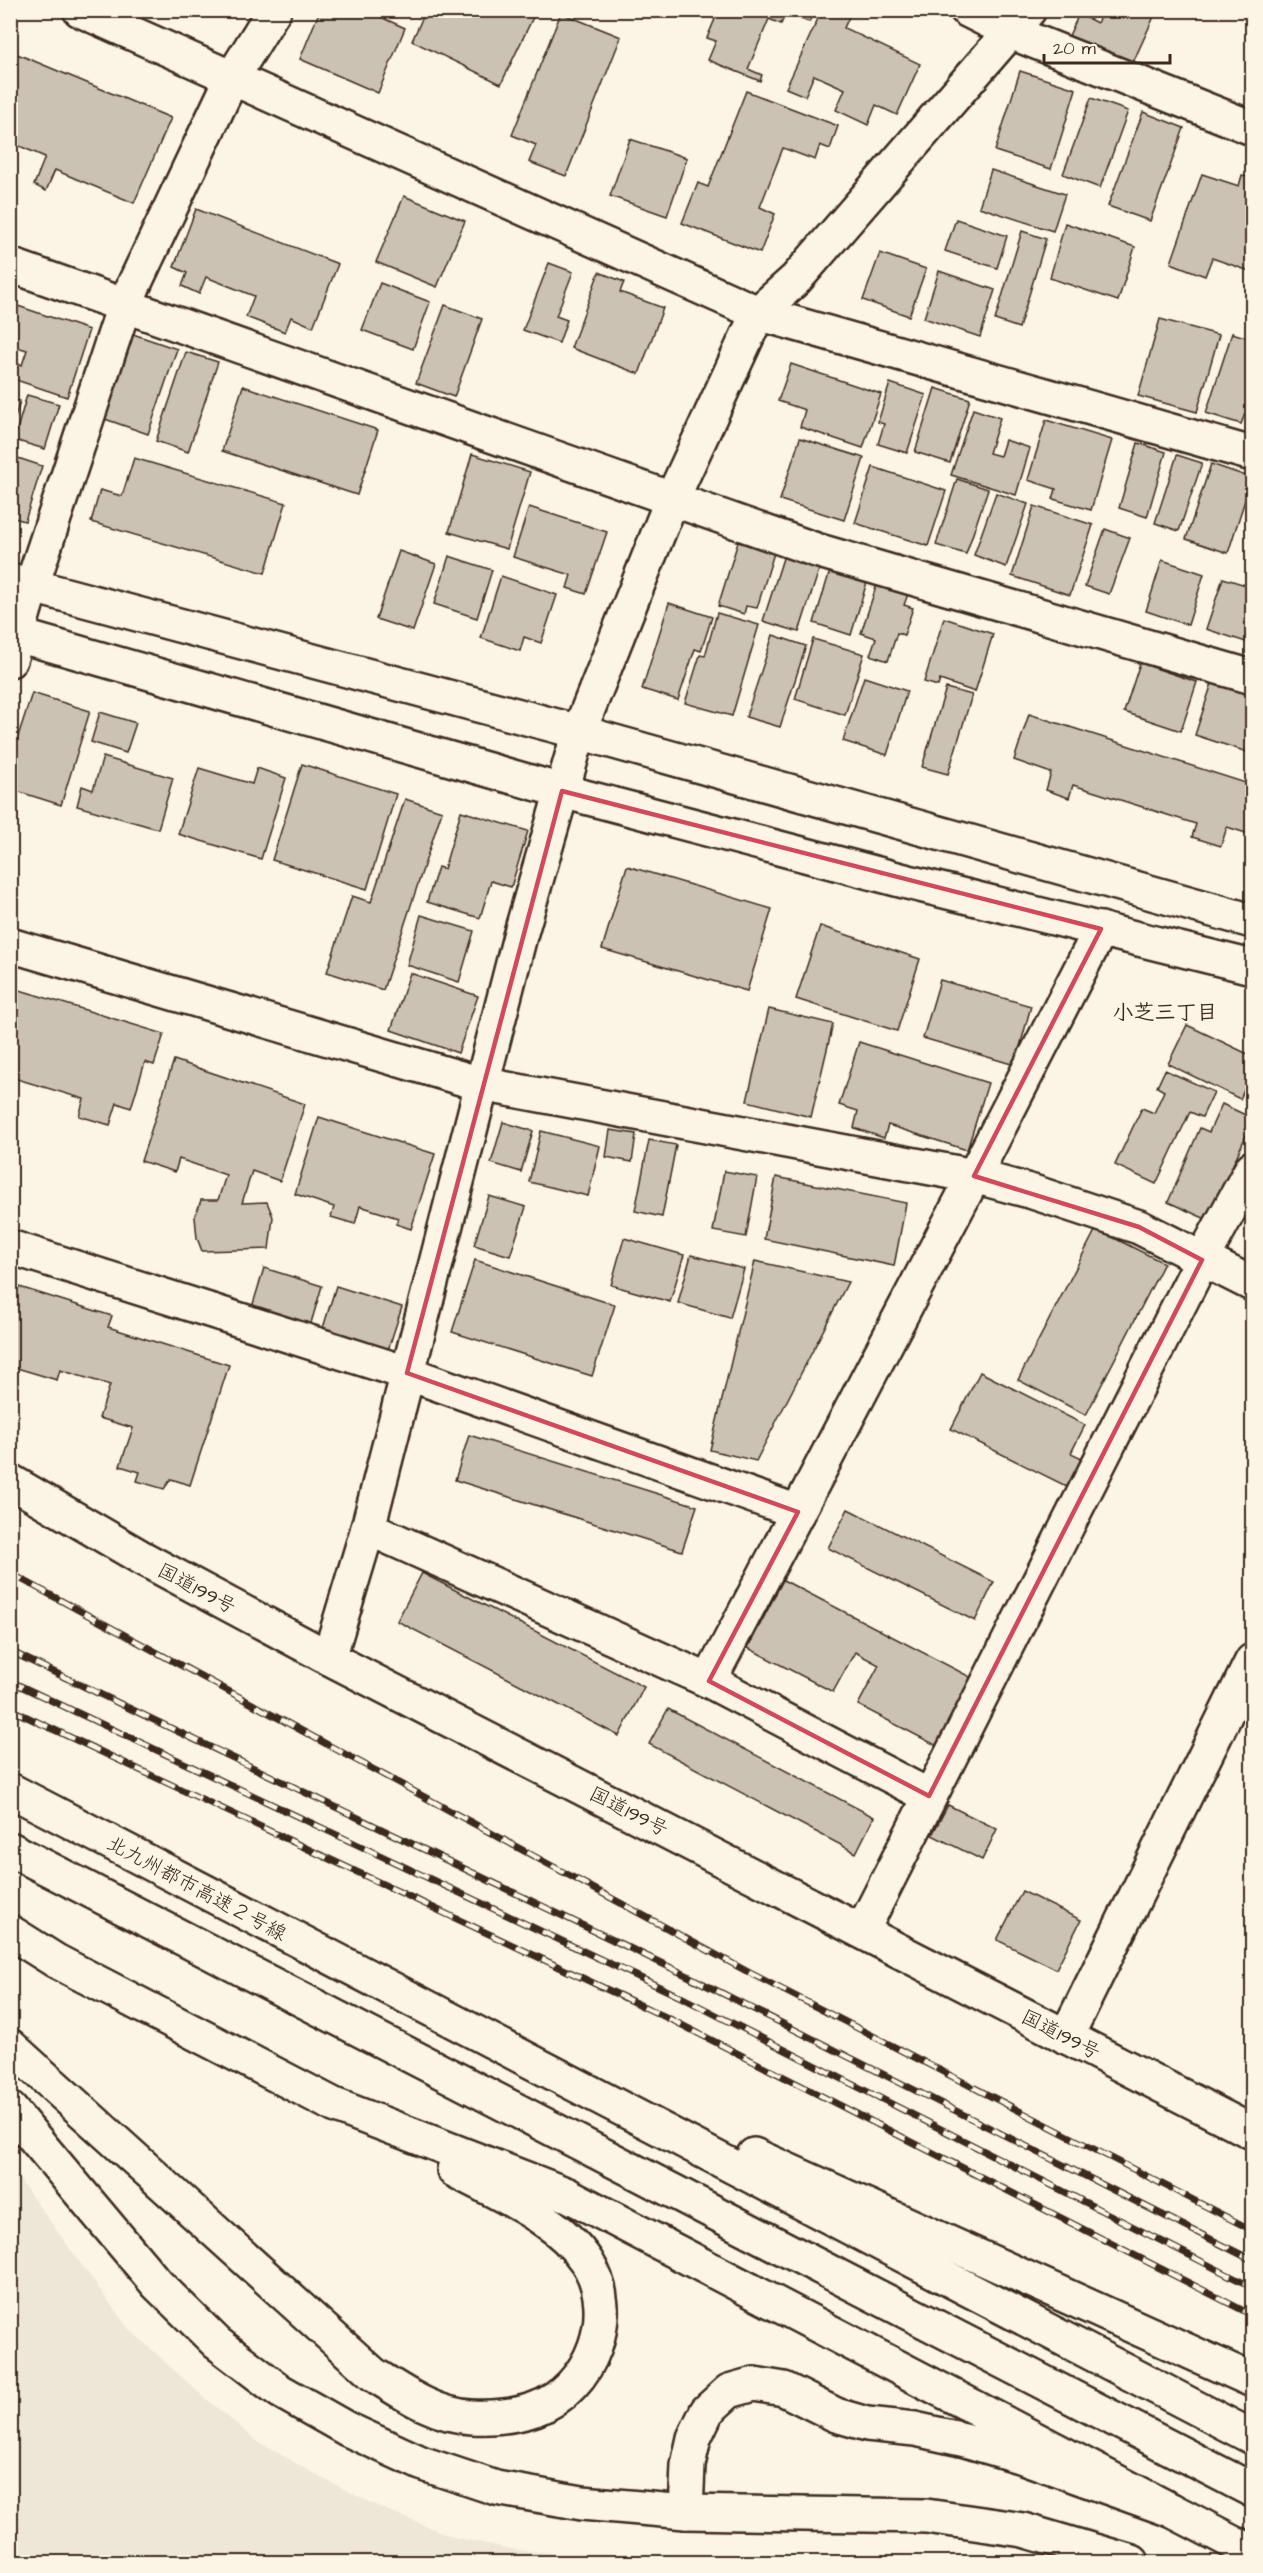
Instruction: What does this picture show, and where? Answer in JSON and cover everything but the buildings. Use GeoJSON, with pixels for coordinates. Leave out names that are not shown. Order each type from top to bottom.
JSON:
{"type":"FeatureCollection","features":[{"type":"Feature","properties":{"kind":"main road"},"geometry":{"type":"LineString","coordinates":[[80,10],[758,313],[1252,454]]}},
{"type":"Feature","properties":{"kind":"main road"},"geometry":{"type":"LineString","coordinates":[[274,10],[232,78],[124,306],[21,582],[13,642],[897,879],[1252,967]]}},
{"type":"Feature","properties":{"kind":"main road"},"geometry":{"type":"LineString","coordinates":[[967,10],[1020,21],[1252,128]]}},
{"type":"Feature","properties":{"kind":"main road"},"geometry":{"type":"LineString","coordinates":[[330,1658],[368,1528],[481,1084],[579,732],[672,499],[758,313],[796,279],[1020,21]]}},
{"type":"Feature","properties":{"kind":"main road"},"geometry":{"type":"LineString","coordinates":[[10,265],[816,550],[1252,677]]}},
{"type":"Feature","properties":{"kind":"main road"},"geometry":{"type":"LineString","coordinates":[[21,582],[579,732],[1252,921]]}},
{"type":"Feature","properties":{"kind":"main road"},"geometry":{"type":"LineString","coordinates":[[709,1681],[1101,929]]}},
{"type":"Feature","properties":{"kind":"main road"},"geometry":{"type":"LineString","coordinates":[[10,945],[481,1084],[974,1176],[1139,1227],[1252,1284]]}},
{"type":"Feature","properties":{"kind":"main road"},"geometry":{"type":"LineString","coordinates":[[862,1931],[1202,1260],[1252,1168]]}},
{"type":"Feature","properties":{"kind":"main road"},"geometry":{"type":"LineString","coordinates":[[10,1247],[407,1373],[798,1512]]}},
{"type":"Feature","properties":{"kind":"main road","name":"国道199号"},"geometry":{"type":"LineString","coordinates":[[10,1481],[144,1559],[330,1658],[1252,2132]]}},
{"type":"Feature","properties":{"kind":"main road"},"geometry":{"type":"LineString","coordinates":[[368,1528],[709,1681],[929,1796]]}},
{"type":"Feature","properties":{"kind":"main road"},"geometry":{"type":"LineString","coordinates":[[1066,2037],[1252,1661]]}},
{"type":"Feature","properties":{"kind":"main road","name":"北九州都市高速２号線"},"geometry":{"type":"LineString","coordinates":[[10,1790],[384,1986]]}},
{"type":"Feature","properties":{"kind":"main road"},"geometry":{"type":"LineString","coordinates":[[10,1849],[1252,2490]]}},
{"type":"Feature","properties":{"kind":"main road"},"geometry":{"type":"LineString","coordinates":[[10,1932],[56,1961],[334,2105],[530,2211],[565,2236],[587,2263],[599,2289],[602,2319],[596,2346],[582,2373],[563,2393],[536,2408],[502,2416],[470,2417],[438,2410],[406,2395],[374,2374],[337,2342],[10,2046]]}},
{"type":"Feature","properties":{"kind":"main road"},"geometry":{"type":"LineString","coordinates":[[384,1986],[1252,2380]]}},
{"type":"Feature","properties":{"kind":"main road"},"geometry":{"type":"LineString","coordinates":[[384,1986],[1252,2437]]}},
{"type":"Feature","properties":{"kind":"main road"},"geometry":{"type":"LineString","coordinates":[[334,2105],[568,2195],[1252,2552]]}},
{"type":"Feature","properties":{"kind":"main road"},"geometry":{"type":"LineString","coordinates":[[10,2109],[157,2284],[217,2343],[280,2391],[347,2429],[421,2463],[496,2488],[582,2503],[686,2512],[926,2516],[1023,2530],[1132,2562]]}},
{"type":"Feature","properties":{"kind":"main road"},"geometry":{"type":"LineString","coordinates":[[686,2512],[688,2465],[694,2438],[707,2411],[729,2391],[754,2384],[784,2389],[836,2415],[867,2424],[915,2429],[965,2439],[1171,2510]]}},
{"type":"Feature","properties":{"kind":"highlighted area"},"geometry":{"type":"Polygon","coordinates":[[[562,791],[1101,929],[974,1176],[1139,1227],[1202,1260],[929,1796],[709,1681],[798,1512],[407,1373],[562,791]]]}},
{"type":"Feature","properties":{"kind":"shaded area"},"geometry":{"type":"Polygon","coordinates":[[[11,2168],[128,2328],[198,2392],[257,2441],[379,2507],[453,2537],[516,2550],[607,2558],[907,2562],[11,2562],[11,2168]]]}},
{"type":"Feature","properties":{"kind":"railway"},"geometry":{"type":"LineString","coordinates":[[10,1573],[750,1973],[1252,2230]]}},
{"type":"Feature","properties":{"kind":"railway"},"geometry":{"type":"LineString","coordinates":[[10,1651],[686,1975],[1252,2260]]}},
{"type":"Feature","properties":{"kind":"railway"},"geometry":{"type":"LineString","coordinates":[[10,1681],[683,1998],[1252,2287]]}},
{"type":"Feature","properties":{"kind":"railway"},"geometry":{"type":"LineString","coordinates":[[10,1709],[672,2020],[1252,2315]]}},
{"type":"Feature","properties":{"kind":"district","name":"小芝三丁目"},"geometry":{"type":"Point","coordinates":[1165,1012]}}]}
